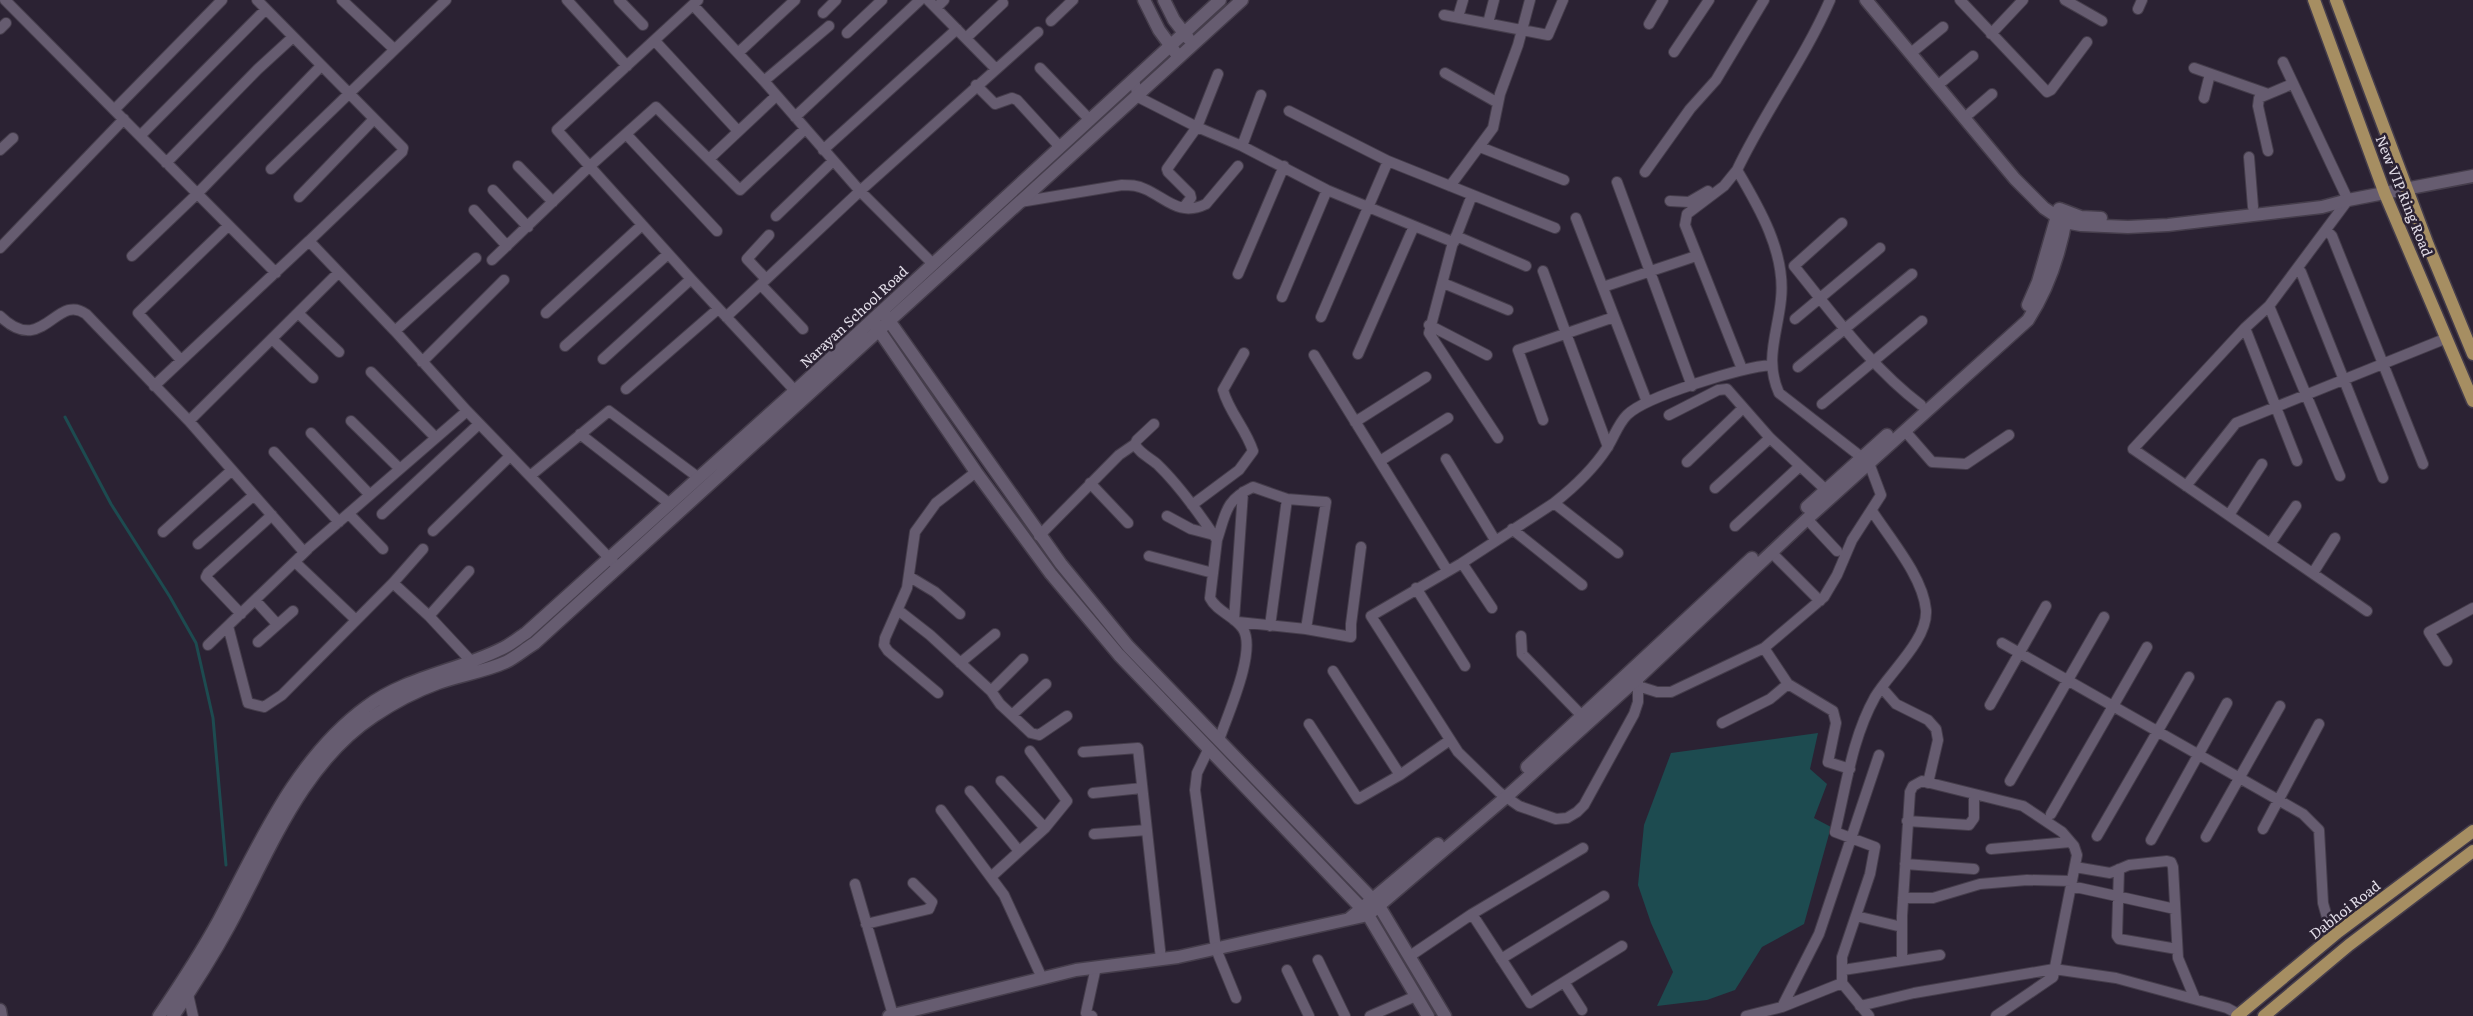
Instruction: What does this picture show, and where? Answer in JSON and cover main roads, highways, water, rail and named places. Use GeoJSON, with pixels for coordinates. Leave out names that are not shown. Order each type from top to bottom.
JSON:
{"type":"FeatureCollection","features":[{"type":"Feature","properties":{"kind":"main road","name":"New VIP Ring Road"},"geometry":{"type":"LineString","coordinates":[[2314,0],[2385,194],[2473,401]]}},
{"type":"Feature","properties":{"kind":"main road","name":"New VIP Ring Road"},"geometry":{"type":"LineString","coordinates":[[2336,0],[2407,189],[2473,354]]}},
{"type":"Feature","properties":{"kind":"main road","name":"Dabhoi Road"},"geometry":{"type":"LineString","coordinates":[[2240,1015],[2338,932],[2473,831]]}},
{"type":"Feature","properties":{"kind":"main road"},"geometry":{"type":"LineString","coordinates":[[2264,1016],[2349,945],[2473,851]]}},
{"type":"Feature","properties":{"kind":"waterway"},"geometry":{"type":"LineString","coordinates":[[65,417],[111,504],[170,597],[196,643],[213,718],[226,865]]}}]}
